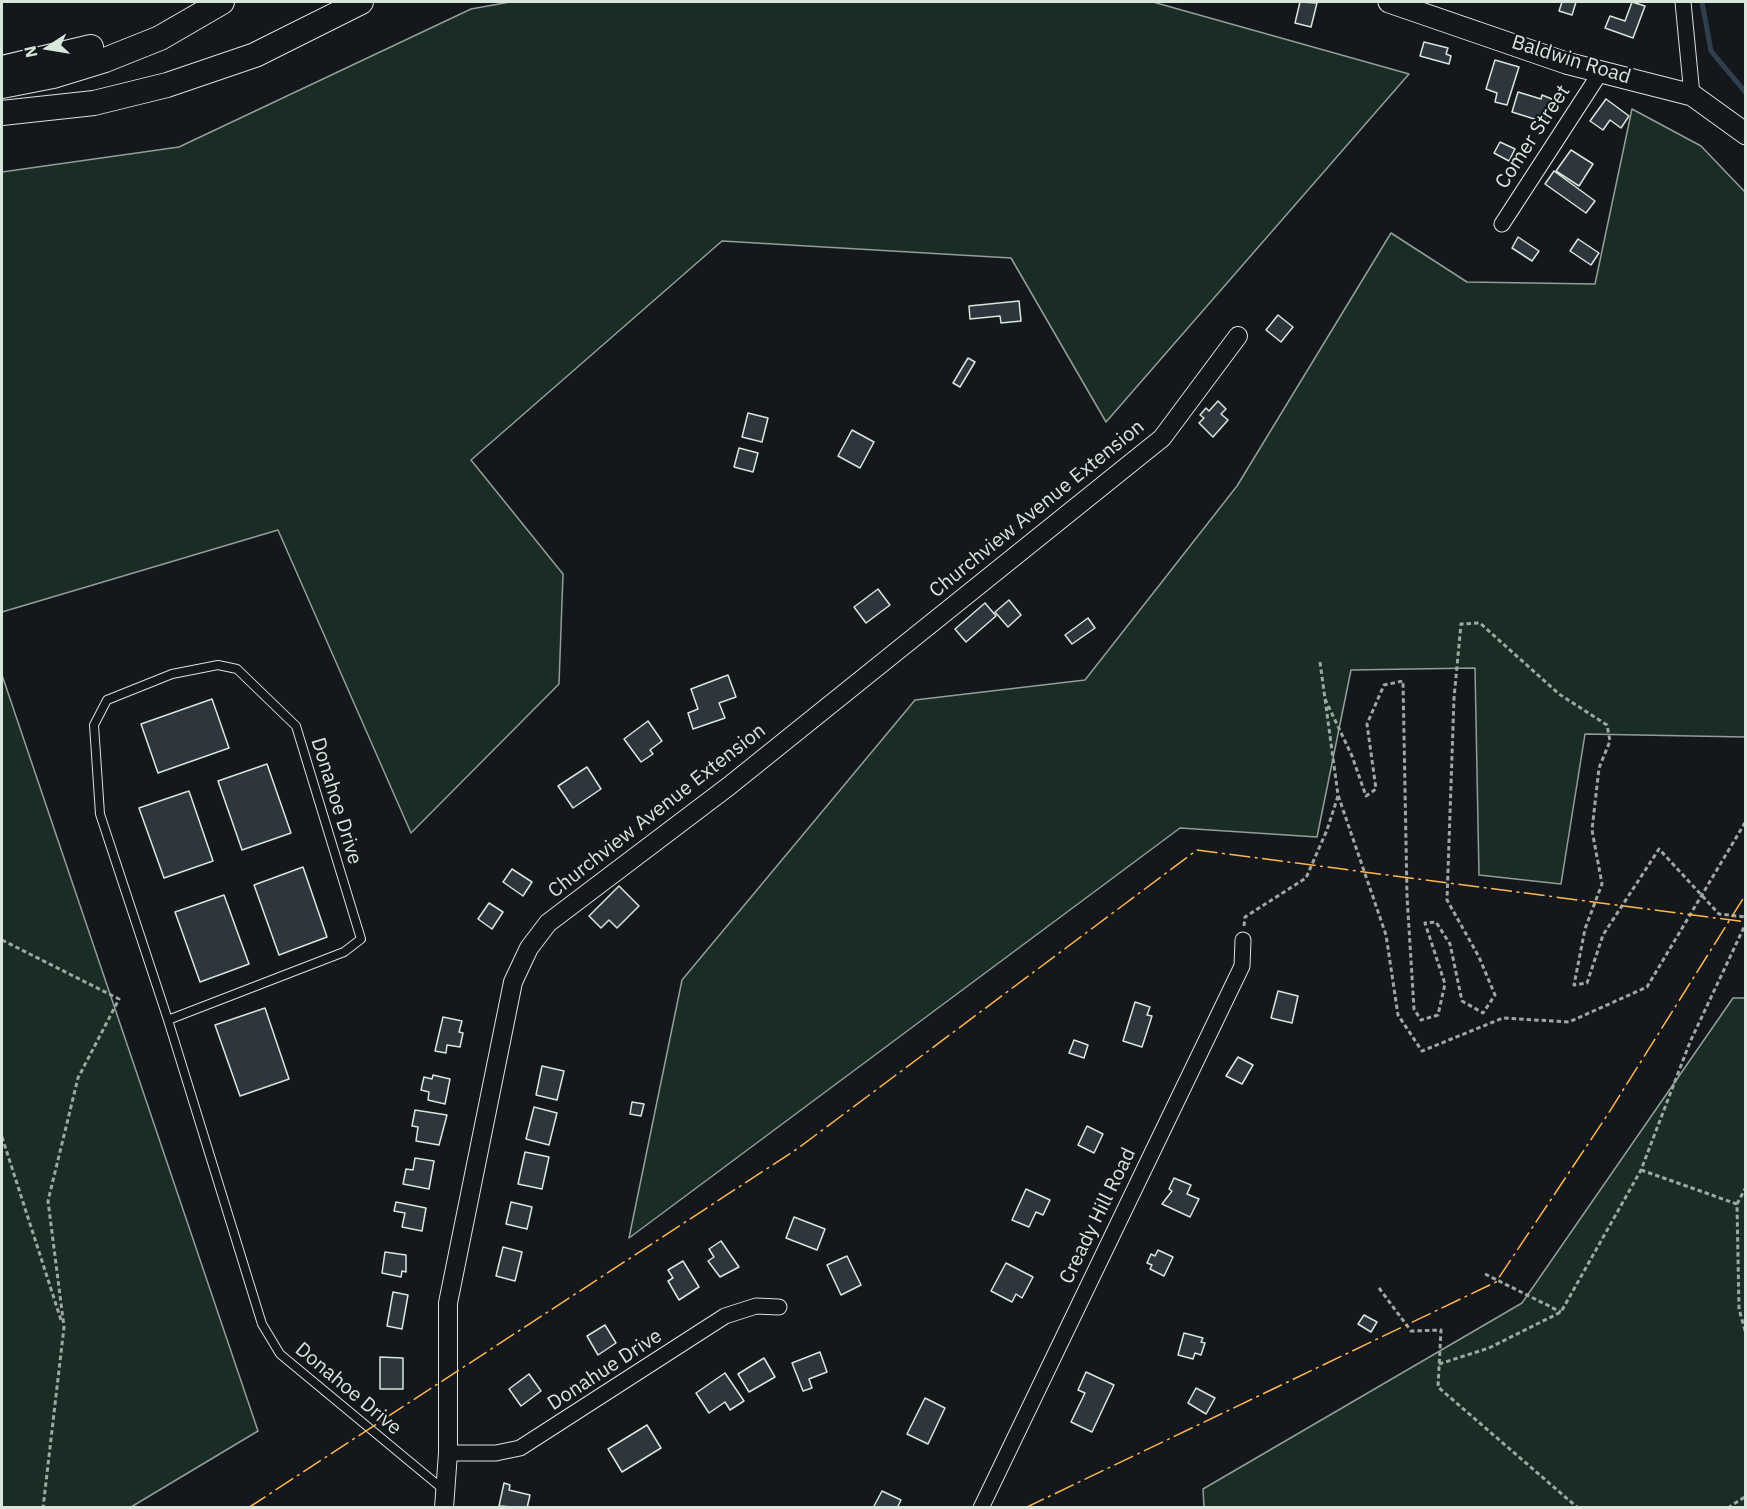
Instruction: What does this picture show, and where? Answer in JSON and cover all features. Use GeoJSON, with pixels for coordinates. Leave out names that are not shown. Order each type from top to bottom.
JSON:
{"type":"FeatureCollection","features":[{"type":"Feature","properties":{"kind":"main road"},"geometry":{"type":"LineString","coordinates":[[2,68],[65,55],[108,42],[156,22],[192,2]]}},
{"type":"Feature","properties":{"kind":"main road"},"geometry":{"type":"LineString","coordinates":[[2,86],[53,76],[105,60],[160,38],[222,2]]}},
{"type":"Feature","properties":{"kind":"main road"},"geometry":{"type":"LineString","coordinates":[[2,113],[94,104],[167,85],[255,55],[361,2]]}},
{"type":"Feature","properties":{"kind":"main road","name":"Baldwin Road"},"geometry":{"type":"LineString","coordinates":[[1389,2],[1600,73],[1692,95],[1746,134]]}},
{"type":"Feature","properties":{"kind":"street"},"geometry":{"type":"LineString","coordinates":[[1683,2],[1692,95]]}},
{"type":"Feature","properties":{"kind":"street","name":"Comer Street"},"geometry":{"type":"LineString","coordinates":[[1502,224],[1600,73]]}},
{"type":"Feature","properties":{"kind":"street","name":"Churchview Avenue Extension"},"geometry":{"type":"LineString","coordinates":[[445,1499],[448,1453],[448,1303],[513,982],[529,948],[548,923],[729,786],[1162,438],[1238,336]]}},
{"type":"Feature","properties":{"kind":"street","name":"Cready Hill Road"},"geometry":{"type":"LineString","coordinates":[[981,1508],[1242,966],[1243,940]]}},
{"type":"Feature","properties":{"kind":"street","name":"Donahue Drive"},"geometry":{"type":"LineString","coordinates":[[448,1453],[496,1453],[520,1448],[725,1316],[756,1306],[779,1307]]}},
{"type":"Feature","properties":{"kind":"lane","name":"Donahoe Drive"},"geometry":{"type":"LineString","coordinates":[[168,1020],[344,952],[361,939],[296,726],[237,669],[218,664],[172,674],[107,700],[94,725],[100,814],[168,1020],[262,1324],[280,1354],[445,1499]]}},
{"type":"Feature","properties":{"kind":"path"},"geometry":{"type":"LineString","coordinates":[[1325,699],[1352,756],[1366,796],[1376,789],[1367,724],[1384,685],[1403,681],[1407,896],[1414,1009],[1421,1020],[1438,1015],[1445,984],[1425,923],[1436,922],[1450,944],[1462,1000],[1483,1013],[1495,995],[1479,957],[1447,900],[1454,698],[1461,624],[1480,623],[1559,694],[1607,725],[1610,741],[1599,768],[1592,830],[1602,884],[1585,928],[1574,985],[1587,983],[1603,935],[1659,849],[1719,914],[1746,917]]}},
{"type":"Feature","properties":{"kind":"path"},"geometry":{"type":"LineString","coordinates":[[1320,662],[1338,795],[1386,935],[1398,1016],[1422,1051],[1503,1018],[1569,1022],[1647,987],[1746,821]]}},
{"type":"Feature","properties":{"kind":"path"},"geometry":{"type":"LineString","coordinates":[[1243,940],[1245,916],[1306,878],[1327,830],[1338,795]]}},
{"type":"Feature","properties":{"kind":"path"},"geometry":{"type":"LineString","coordinates":[[1439,1364],[1489,1348],[1561,1312],[1641,1170],[1690,1042],[1746,923]]}},
{"type":"Feature","properties":{"kind":"path"},"geometry":{"type":"LineString","coordinates":[[2,940],[119,999],[78,1078],[48,1201],[64,1328],[43,1508]]}},
{"type":"Feature","properties":{"kind":"path"},"geometry":{"type":"LineString","coordinates":[[2,1137],[64,1328]]}},
{"type":"Feature","properties":{"kind":"path"},"geometry":{"type":"LineString","coordinates":[[1641,1170],[1737,1204]]}},
{"type":"Feature","properties":{"kind":"path"},"geometry":{"type":"LineString","coordinates":[[1746,1187],[1737,1204],[1739,1309],[1746,1334]]}},
{"type":"Feature","properties":{"kind":"path"},"geometry":{"type":"LineString","coordinates":[[1485,1274],[1561,1312]]}},
{"type":"Feature","properties":{"kind":"path"},"geometry":{"type":"LineString","coordinates":[[1379,1288],[1411,1331],[1441,1330],[1438,1387],[1578,1508]]}},
{"type":"Feature","properties":{"kind":"path"},"geometry":{"type":"LineString","coordinates":[[1728,1508],[1746,1496]]}},
{"type":"Feature","properties":{"kind":"green space"},"geometry":{"type":"Polygon","coordinates":[[[510,2],[1153,2],[1409,74],[1106,422],[1011,258],[722,241],[471,460],[563,574],[559,684],[411,833],[278,530],[2,612],[2,172],[179,147],[471,9],[510,2]]]}},
{"type":"Feature","properties":{"kind":"green space"},"geometry":{"type":"Polygon","coordinates":[[[1632,109],[1701,146],[1745,192],[1745,737],[1585,734],[1561,884],[1479,875],[1475,668],[1351,670],[1317,837],[1180,828],[629,1238],[682,980],[915,700],[1085,680],[1237,486],[1391,233],[1467,282],[1595,284],[1632,109]]]}},
{"type":"Feature","properties":{"kind":"green space"},"geometry":{"type":"Polygon","coordinates":[[[2,675],[258,1431],[131,1507],[2,1507],[2,675]]]}},
{"type":"Feature","properties":{"kind":"green space"},"geometry":{"type":"Polygon","coordinates":[[[1733,998],[1746,998],[1745,1507],[1204,1507],[1203,1489],[1522,1303],[1733,998]]]}},
{"type":"Feature","properties":{"kind":"building"},"geometry":{"type":"Polygon","coordinates":[[[1300,2],[1317,3],[1311,27],[1295,23],[1300,2]]]}},
{"type":"Feature","properties":{"kind":"building"},"geometry":{"type":"Polygon","coordinates":[[[1562,2],[1576,2],[1572,15],[1559,11],[1562,2]]]}},
{"type":"Feature","properties":{"kind":"building"},"geometry":{"type":"Polygon","coordinates":[[[1632,2],[1645,6],[1633,38],[1605,28],[1610,16],[1625,21],[1632,2]]]}},
{"type":"Feature","properties":{"kind":"building"},"geometry":{"type":"Polygon","coordinates":[[[1424,42],[1448,48],[1446,54],[1451,56],[1449,64],[1420,56],[1424,42]]]}},
{"type":"Feature","properties":{"kind":"building"},"geometry":{"type":"Polygon","coordinates":[[[1495,60],[1519,67],[1507,105],[1495,102],[1497,93],[1486,89],[1495,60]]]}},
{"type":"Feature","properties":{"kind":"building"},"geometry":{"type":"Polygon","coordinates":[[[1518,92],[1541,99],[1542,95],[1552,99],[1544,122],[1512,112],[1518,92]]]}},
{"type":"Feature","properties":{"kind":"building"},"geometry":{"type":"Polygon","coordinates":[[[1606,99],[1629,116],[1621,128],[1610,120],[1603,130],[1590,121],[1606,99]]]}},
{"type":"Feature","properties":{"kind":"building"},"geometry":{"type":"Polygon","coordinates":[[[1500,142],[1515,149],[1509,161],[1494,153],[1500,142]]]}},
{"type":"Feature","properties":{"kind":"building"},"geometry":{"type":"Polygon","coordinates":[[[1571,150],[1593,164],[1579,186],[1556,171],[1571,150]]]}},
{"type":"Feature","properties":{"kind":"building"},"geometry":{"type":"Polygon","coordinates":[[[1554,171],[1595,201],[1586,213],[1545,184],[1554,171]]]}},
{"type":"Feature","properties":{"kind":"building"},"geometry":{"type":"Polygon","coordinates":[[[1518,237],[1539,251],[1532,261],[1512,248],[1518,237]]]}},
{"type":"Feature","properties":{"kind":"building"},"geometry":{"type":"Polygon","coordinates":[[[1578,239],[1599,253],[1591,265],[1570,251],[1578,239]]]}},
{"type":"Feature","properties":{"kind":"building"},"geometry":{"type":"Polygon","coordinates":[[[1019,301],[1021,321],[1001,323],[1000,316],[970,319],[969,306],[1019,301]]]}},
{"type":"Feature","properties":{"kind":"building"},"geometry":{"type":"Polygon","coordinates":[[[1278,315],[1293,327],[1281,342],[1266,330],[1278,315]]]}},
{"type":"Feature","properties":{"kind":"building"},"geometry":{"type":"Polygon","coordinates":[[[968,358],[975,362],[960,387],[953,383],[968,358]]]}},
{"type":"Feature","properties":{"kind":"building"},"geometry":{"type":"Polygon","coordinates":[[[1218,401],[1226,409],[1221,414],[1228,420],[1213,437],[1199,423],[1204,418],[1200,415],[1206,408],[1209,411],[1218,401]]]}},
{"type":"Feature","properties":{"kind":"building"},"geometry":{"type":"Polygon","coordinates":[[[748,413],[768,418],[762,442],[742,437],[748,413]]]}},
{"type":"Feature","properties":{"kind":"building"},"geometry":{"type":"Polygon","coordinates":[[[852,430],[874,442],[860,468],[838,456],[852,430]]]}},
{"type":"Feature","properties":{"kind":"building"},"geometry":{"type":"Polygon","coordinates":[[[739,448],[758,453],[753,472],[734,467],[739,448]]]}},
{"type":"Feature","properties":{"kind":"building"},"geometry":{"type":"Polygon","coordinates":[[[878,589],[890,605],[866,623],[854,607],[878,589]]]}},
{"type":"Feature","properties":{"kind":"building"},"geometry":{"type":"Polygon","coordinates":[[[1009,600],[1021,615],[1008,627],[995,612],[1009,600]]]}},
{"type":"Feature","properties":{"kind":"building"},"geometry":{"type":"Polygon","coordinates":[[[985,603],[996,616],[966,642],[955,629],[985,603]]]}},
{"type":"Feature","properties":{"kind":"building"},"geometry":{"type":"Polygon","coordinates":[[[1088,618],[1095,628],[1072,644],[1065,635],[1088,618]]]}},
{"type":"Feature","properties":{"kind":"building"},"geometry":{"type":"Polygon","coordinates":[[[728,675],[736,697],[719,703],[725,718],[693,729],[688,713],[698,709],[691,689],[728,675]]]}},
{"type":"Feature","properties":{"kind":"building"},"geometry":{"type":"Polygon","coordinates":[[[212,699],[229,748],[158,773],[141,724],[212,699]]]}},
{"type":"Feature","properties":{"kind":"building"},"geometry":{"type":"Polygon","coordinates":[[[648,721],[662,741],[650,750],[653,754],[641,762],[624,739],[648,721]]]}},
{"type":"Feature","properties":{"kind":"building"},"geometry":{"type":"Polygon","coordinates":[[[267,764],[291,833],[242,850],[218,781],[267,764]]]}},
{"type":"Feature","properties":{"kind":"building"},"geometry":{"type":"Polygon","coordinates":[[[587,767],[601,789],[573,808],[558,786],[587,767]]]}},
{"type":"Feature","properties":{"kind":"building"},"geometry":{"type":"Polygon","coordinates":[[[189,791],[213,861],[164,878],[139,808],[189,791]]]}},
{"type":"Feature","properties":{"kind":"building"},"geometry":{"type":"Polygon","coordinates":[[[303,867],[327,937],[279,955],[254,885],[303,867]]]}},
{"type":"Feature","properties":{"kind":"building"},"geometry":{"type":"Polygon","coordinates":[[[512,869],[532,882],[523,896],[503,882],[512,869]]]}},
{"type":"Feature","properties":{"kind":"building"},"geometry":{"type":"Polygon","coordinates":[[[619,886],[639,906],[617,928],[609,920],[601,928],[589,916],[619,886]]]}},
{"type":"Feature","properties":{"kind":"building"},"geometry":{"type":"Polygon","coordinates":[[[224,895],[249,964],[200,982],[175,912],[224,895]]]}},
{"type":"Feature","properties":{"kind":"building"},"geometry":{"type":"Polygon","coordinates":[[[489,903],[503,912],[492,929],[478,919],[489,903]]]}},
{"type":"Feature","properties":{"kind":"building"},"geometry":{"type":"Polygon","coordinates":[[[1278,991],[1298,996],[1292,1023],[1271,1018],[1278,991]]]}},
{"type":"Feature","properties":{"kind":"building"},"geometry":{"type":"Polygon","coordinates":[[[1135,1002],[1150,1007],[1147,1015],[1152,1016],[1142,1047],[1123,1041],[1135,1002]]]}},
{"type":"Feature","properties":{"kind":"building"},"geometry":{"type":"Polygon","coordinates":[[[265,1008],[289,1079],[240,1096],[215,1025],[265,1008]]]}},
{"type":"Feature","properties":{"kind":"building"},"geometry":{"type":"Polygon","coordinates":[[[443,1017],[462,1021],[459,1032],[463,1033],[460,1047],[447,1045],[446,1053],[435,1051],[443,1017]]]}},
{"type":"Feature","properties":{"kind":"building"},"geometry":{"type":"Polygon","coordinates":[[[1074,1040],[1088,1045],[1084,1058],[1069,1053],[1074,1040]]]}},
{"type":"Feature","properties":{"kind":"building"},"geometry":{"type":"Polygon","coordinates":[[[1238,1057],[1253,1065],[1242,1084],[1226,1076],[1238,1057]]]}},
{"type":"Feature","properties":{"kind":"building"},"geometry":{"type":"Polygon","coordinates":[[[542,1066],[564,1071],[557,1100],[536,1095],[542,1066]]]}},
{"type":"Feature","properties":{"kind":"building"},"geometry":{"type":"Polygon","coordinates":[[[433,1075],[450,1079],[445,1104],[428,1100],[429,1092],[421,1090],[424,1077],[432,1079],[433,1075]]]}},
{"type":"Feature","properties":{"kind":"building"},"geometry":{"type":"Polygon","coordinates":[[[632,1102],[644,1104],[641,1116],[630,1114],[632,1102]]]}},
{"type":"Feature","properties":{"kind":"building"},"geometry":{"type":"Polygon","coordinates":[[[534,1107],[557,1113],[549,1145],[526,1139],[534,1107]]]}},
{"type":"Feature","properties":{"kind":"building"},"geometry":{"type":"Polygon","coordinates":[[[415,1110],[447,1115],[439,1145],[416,1141],[418,1127],[412,1126],[415,1110]]]}},
{"type":"Feature","properties":{"kind":"building"},"geometry":{"type":"Polygon","coordinates":[[[1087,1126],[1103,1134],[1094,1153],[1078,1145],[1087,1126]]]}},
{"type":"Feature","properties":{"kind":"building"},"geometry":{"type":"Polygon","coordinates":[[[525,1152],[549,1157],[542,1189],[518,1184],[525,1152]]]}},
{"type":"Feature","properties":{"kind":"building"},"geometry":{"type":"Polygon","coordinates":[[[415,1158],[434,1161],[429,1189],[403,1184],[406,1169],[413,1170],[415,1158]]]}},
{"type":"Feature","properties":{"kind":"building"},"geometry":{"type":"Polygon","coordinates":[[[1174,1178],[1191,1185],[1187,1194],[1199,1199],[1190,1217],[1162,1204],[1172,1191],[1169,1189],[1174,1178]]]}},
{"type":"Feature","properties":{"kind":"building"},"geometry":{"type":"Polygon","coordinates":[[[1026,1189],[1050,1200],[1043,1215],[1036,1212],[1029,1227],[1012,1220],[1026,1189]]]}},
{"type":"Feature","properties":{"kind":"building"},"geometry":{"type":"Polygon","coordinates":[[[396,1202],[426,1208],[422,1231],[402,1227],[405,1213],[394,1211],[396,1202]]]}},
{"type":"Feature","properties":{"kind":"building"},"geometry":{"type":"Polygon","coordinates":[[[511,1202],[532,1207],[527,1229],[506,1224],[511,1202]]]}},
{"type":"Feature","properties":{"kind":"building"},"geometry":{"type":"Polygon","coordinates":[[[794,1217],[825,1229],[817,1250],[786,1238],[794,1217]]]}},
{"type":"Feature","properties":{"kind":"building"},"geometry":{"type":"Polygon","coordinates":[[[721,1241],[739,1267],[720,1277],[708,1261],[714,1257],[709,1249],[721,1241]]]}},
{"type":"Feature","properties":{"kind":"building"},"geometry":{"type":"Polygon","coordinates":[[[503,1247],[522,1252],[515,1281],[496,1276],[503,1247]]]}},
{"type":"Feature","properties":{"kind":"building"},"geometry":{"type":"Polygon","coordinates":[[[1158,1250],[1173,1257],[1164,1276],[1150,1269],[1152,1265],[1147,1263],[1151,1254],[1155,1256],[1158,1250]]]}},
{"type":"Feature","properties":{"kind":"building"},"geometry":{"type":"Polygon","coordinates":[[[385,1252],[406,1255],[406,1272],[402,1271],[401,1277],[382,1273],[385,1252]]]}},
{"type":"Feature","properties":{"kind":"building"},"geometry":{"type":"Polygon","coordinates":[[[847,1256],[861,1285],[841,1295],[827,1265],[847,1256]]]}},
{"type":"Feature","properties":{"kind":"building"},"geometry":{"type":"Polygon","coordinates":[[[683,1261],[699,1287],[679,1300],[668,1281],[673,1278],[668,1270],[683,1261]]]}},
{"type":"Feature","properties":{"kind":"building"},"geometry":{"type":"Polygon","coordinates":[[[1006,1263],[1033,1277],[1022,1298],[1016,1294],[1012,1302],[991,1291],[1006,1263]]]}},
{"type":"Feature","properties":{"kind":"building"},"geometry":{"type":"Polygon","coordinates":[[[393,1292],[408,1295],[402,1329],[387,1326],[393,1292]]]}},
{"type":"Feature","properties":{"kind":"building"},"geometry":{"type":"Polygon","coordinates":[[[1364,1315],[1377,1322],[1371,1332],[1358,1324],[1364,1315]]]}},
{"type":"Feature","properties":{"kind":"building"},"geometry":{"type":"Polygon","coordinates":[[[605,1325],[616,1343],[598,1355],[587,1336],[605,1325]]]}},
{"type":"Feature","properties":{"kind":"building"},"geometry":{"type":"Polygon","coordinates":[[[1184,1333],[1203,1338],[1201,1342],[1205,1343],[1201,1355],[1195,1353],[1193,1359],[1178,1355],[1184,1333]]]}},
{"type":"Feature","properties":{"kind":"building"},"geometry":{"type":"Polygon","coordinates":[[[820,1352],[827,1372],[809,1379],[812,1388],[803,1391],[792,1363],[820,1352]]]}},
{"type":"Feature","properties":{"kind":"building"},"geometry":{"type":"Polygon","coordinates":[[[380,1357],[403,1358],[403,1389],[380,1389],[380,1357]]]}},
{"type":"Feature","properties":{"kind":"building"},"geometry":{"type":"Polygon","coordinates":[[[764,1358],[775,1377],[749,1392],[738,1374],[764,1358]]]}},
{"type":"Feature","properties":{"kind":"building"},"geometry":{"type":"Polygon","coordinates":[[[1086,1372],[1114,1385],[1092,1432],[1071,1422],[1085,1393],[1078,1390],[1086,1372]]]}},
{"type":"Feature","properties":{"kind":"building"},"geometry":{"type":"Polygon","coordinates":[[[725,1373],[744,1401],[730,1410],[725,1402],[709,1413],[696,1393],[725,1373]]]}},
{"type":"Feature","properties":{"kind":"building"},"geometry":{"type":"Polygon","coordinates":[[[529,1374],[541,1391],[521,1406],[509,1389],[529,1374]]]}},
{"type":"Feature","properties":{"kind":"building"},"geometry":{"type":"Polygon","coordinates":[[[1196,1388],[1215,1398],[1206,1414],[1188,1403],[1196,1388]]]}},
{"type":"Feature","properties":{"kind":"building"},"geometry":{"type":"Polygon","coordinates":[[[925,1398],[945,1408],[928,1444],[907,1434],[925,1398]]]}},
{"type":"Feature","properties":{"kind":"building"},"geometry":{"type":"Polygon","coordinates":[[[647,1425],[661,1448],[622,1472],[608,1449],[647,1425]]]}},
{"type":"Feature","properties":{"kind":"building"},"geometry":{"type":"Polygon","coordinates":[[[504,1483],[510,1485],[509,1490],[530,1495],[527,1508],[499,1506],[504,1483]]]}},
{"type":"Feature","properties":{"kind":"building"},"geometry":{"type":"Polygon","coordinates":[[[882,1491],[901,1500],[897,1508],[873,1508],[882,1491]]]}},
{"type":"Feature","properties":{"kind":"waterway"},"geometry":{"type":"LineString","coordinates":[[1702,2],[1711,51],[1746,93]]}},
{"type":"Feature","properties":{"kind":"power"},"geometry":{"type":"LineString","coordinates":[[248,1508],[797,1149],[1197,850],[1746,922]]}},
{"type":"Feature","properties":{"kind":"power"},"geometry":{"type":"LineString","coordinates":[[1025,1508],[1496,1282],[1608,1114],[1746,894]]}}]}
